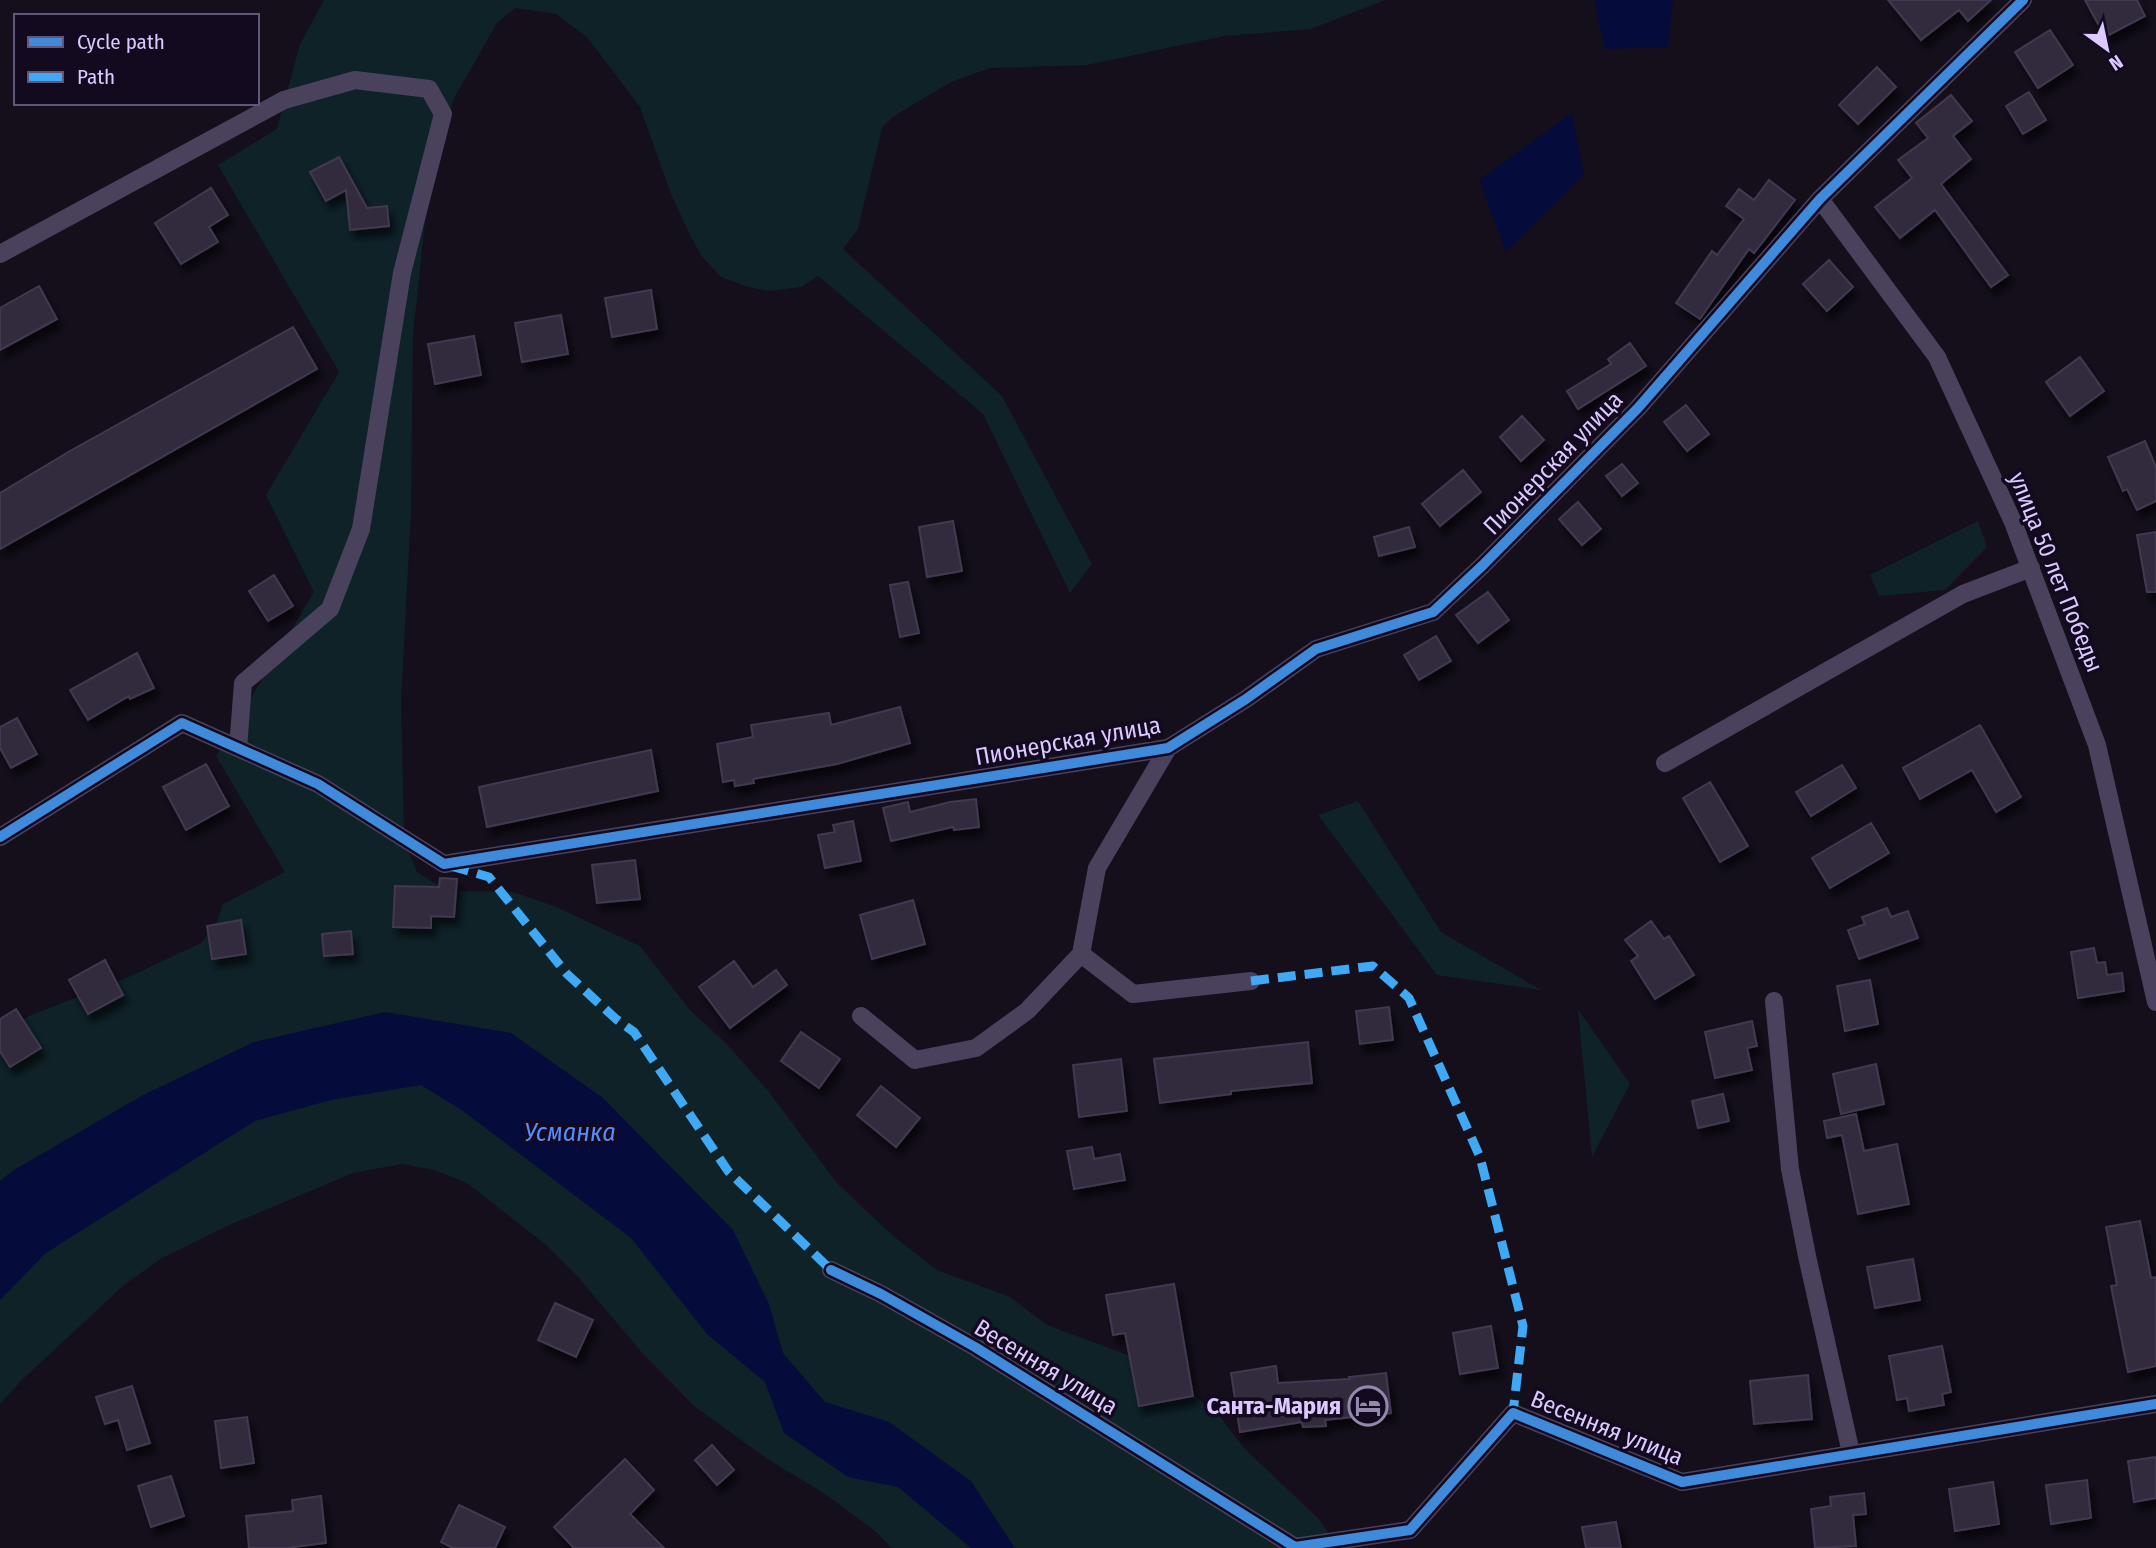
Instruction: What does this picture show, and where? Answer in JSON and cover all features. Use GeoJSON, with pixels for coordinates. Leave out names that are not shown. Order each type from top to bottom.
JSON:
{"type":"FeatureCollection","features":[{"type":"Feature","properties":{"kind":"street","name":"Пионерская улица"},"geometry":{"type":"LineString","coordinates":[[0,837],[182,723],[318,783],[444,864],[1168,748],[1317,649],[1433,612],[1638,408],[1820,200],[2023,0]]}},
{"type":"Feature","properties":{"kind":"street"},"geometry":{"type":"LineString","coordinates":[[0,254],[284,100],[355,80],[429,89],[443,114],[402,273],[361,529],[330,609],[243,683],[238,748]]}},
{"type":"Feature","properties":{"kind":"street","name":"улица 50 лет Победы"},"geometry":{"type":"LineString","coordinates":[[1820,200],[1937,357],[2013,522],[2097,745],[2156,1002]]}},
{"type":"Feature","properties":{"kind":"street"},"geometry":{"type":"LineString","coordinates":[[1665,763],[1964,594],[2031,568]]}},
{"type":"Feature","properties":{"kind":"street"},"geometry":{"type":"LineString","coordinates":[[861,1016],[915,1060],[976,1048],[1027,1011],[1081,954],[1097,868],[1168,748]]}},
{"type":"Feature","properties":{"kind":"street"},"geometry":{"type":"LineString","coordinates":[[1081,954],[1133,994],[1251,981]]}},
{"type":"Feature","properties":{"kind":"street"},"geometry":{"type":"LineString","coordinates":[[1774,1002],[1790,1169],[1852,1453]]}},
{"type":"Feature","properties":{"kind":"street","name":"Весенняя улица"},"geometry":{"type":"LineString","coordinates":[[831,1270],[881,1294],[975,1347],[1295,1547],[1410,1530],[1513,1412],[1682,1482],[2156,1404]]}},
{"type":"Feature","properties":{"kind":"shaded area"},"geometry":{"type":"Polygon","coordinates":[[[324,0],[1385,0],[1311,29],[1224,36],[1087,65],[990,68],[951,82],[894,116],[882,128],[858,229],[843,249],[1002,396],[1092,564],[1070,593],[983,414],[818,276],[801,287],[769,291],[721,277],[702,257],[689,233],[671,194],[640,107],[587,37],[556,14],[515,8],[497,23],[453,100],[426,212],[413,335],[411,512],[401,702],[404,833],[417,872],[436,884],[459,891],[513,892],[554,906],[640,946],[690,1010],[728,1045],[769,1092],[837,1183],[892,1235],[937,1270],[1010,1297],[1047,1325],[1128,1355],[1170,1377],[1217,1413],[1245,1449],[1318,1518],[1339,1548],[892,1548],[875,1531],[825,1494],[766,1458],[694,1406],[643,1354],[579,1278],[545,1244],[467,1183],[434,1170],[402,1164],[353,1173],[225,1227],[162,1258],[124,1285],[23,1379],[0,1404],[0,1034],[31,1015],[122,980],[201,943],[217,922],[223,904],[285,872],[216,756],[314,592],[266,495],[339,372],[218,165],[277,129],[300,44],[324,0]]]}},
{"type":"Feature","properties":{"kind":"shaded area"},"geometry":{"type":"Polygon","coordinates":[[[1978,521],[1987,547],[1945,590],[1879,596],[1870,575],[1978,521]]]}},
{"type":"Feature","properties":{"kind":"shaded area"},"geometry":{"type":"Polygon","coordinates":[[[1358,801],[1441,932],[1541,990],[1437,975],[1318,815],[1358,801]]]}},
{"type":"Feature","properties":{"kind":"shaded area"},"geometry":{"type":"Polygon","coordinates":[[[1578,1009],[1630,1084],[1592,1157],[1578,1009]]]}},
{"type":"Feature","properties":{"kind":"water"},"geometry":{"type":"Polygon","coordinates":[[[1594,0],[1673,0],[1668,47],[1605,49],[1594,0]]]}},
{"type":"Feature","properties":{"kind":"water"},"geometry":{"type":"Polygon","coordinates":[[[1572,113],[1584,175],[1506,252],[1479,180],[1572,113]]]}},
{"type":"Feature","properties":{"kind":"water","name":"Усманка"},"geometry":{"type":"Polygon","coordinates":[[[385,1012],[511,1033],[603,1098],[733,1230],[769,1304],[783,1353],[825,1402],[889,1422],[971,1481],[1015,1548],[971,1548],[898,1487],[848,1477],[784,1433],[765,1382],[707,1334],[631,1238],[463,1111],[421,1085],[331,1100],[255,1121],[46,1253],[0,1300],[0,1181],[14,1170],[143,1095],[254,1042],[385,1012]]]}},
{"type":"Feature","properties":{"kind":"building"},"geometry":{"type":"Polygon","coordinates":[[[1888,0],[1991,0],[1968,21],[1959,10],[1921,40],[1888,0]]]}},
{"type":"Feature","properties":{"kind":"building"},"geometry":{"type":"Polygon","coordinates":[[[2085,0],[2137,0],[2145,16],[2105,37],[2085,0]]]}},
{"type":"Feature","properties":{"kind":"building"},"geometry":{"type":"Polygon","coordinates":[[[2050,30],[2073,65],[2038,88],[2015,52],[2050,30]]]}},
{"type":"Feature","properties":{"kind":"building"},"geometry":{"type":"Polygon","coordinates":[[[1877,67],[1896,87],[1858,124],[1839,105],[1877,67]]]}},
{"type":"Feature","properties":{"kind":"building"},"geometry":{"type":"Polygon","coordinates":[[[2029,92],[2046,120],[2023,134],[2006,106],[2029,92]]]}},
{"type":"Feature","properties":{"kind":"building"},"geometry":{"type":"Polygon","coordinates":[[[1951,95],[1972,121],[1953,136],[1971,159],[1941,184],[2008,275],[1991,287],[1935,210],[1900,238],[1875,207],[1912,178],[1898,160],[1928,138],[1916,123],[1951,95]]]}},
{"type":"Feature","properties":{"kind":"building"},"geometry":{"type":"Polygon","coordinates":[[[339,157],[367,208],[387,206],[389,226],[350,230],[346,190],[326,201],[310,172],[339,157]]]}},
{"type":"Feature","properties":{"kind":"building"},"geometry":{"type":"Polygon","coordinates":[[[1769,180],[1795,200],[1754,253],[1749,249],[1700,319],[1676,303],[1712,251],[1717,255],[1744,219],[1726,206],[1739,189],[1754,200],[1769,180]]]}},
{"type":"Feature","properties":{"kind":"building"},"geometry":{"type":"Polygon","coordinates":[[[211,188],[228,215],[209,227],[218,242],[181,264],[155,223],[211,188]]]}},
{"type":"Feature","properties":{"kind":"building"},"geometry":{"type":"Polygon","coordinates":[[[1829,260],[1853,287],[1827,311],[1803,284],[1829,260]]]}},
{"type":"Feature","properties":{"kind":"building"},"geometry":{"type":"Polygon","coordinates":[[[39,286],[57,319],[0,350],[0,308],[39,286]]]}},
{"type":"Feature","properties":{"kind":"building"},"geometry":{"type":"Polygon","coordinates":[[[651,290],[657,329],[612,337],[605,298],[651,290]]]}},
{"type":"Feature","properties":{"kind":"building"},"geometry":{"type":"Polygon","coordinates":[[[561,315],[568,354],[522,362],[515,323],[561,315]]]}},
{"type":"Feature","properties":{"kind":"building"},"geometry":{"type":"Polygon","coordinates":[[[293,327],[317,369],[0,549],[0,493],[293,327]]]}},
{"type":"Feature","properties":{"kind":"building"},"geometry":{"type":"Polygon","coordinates":[[[474,336],[481,375],[435,384],[428,344],[474,336]]]}},
{"type":"Feature","properties":{"kind":"building"},"geometry":{"type":"Polygon","coordinates":[[[1630,343],[1646,366],[1578,409],[1567,391],[1611,364],[1608,359],[1630,343]]]}},
{"type":"Feature","properties":{"kind":"building"},"geometry":{"type":"Polygon","coordinates":[[[2080,357],[2104,391],[2070,416],[2046,382],[2080,357]]]}},
{"type":"Feature","properties":{"kind":"building"},"geometry":{"type":"Polygon","coordinates":[[[1686,405],[1709,434],[1687,451],[1664,422],[1686,405]]]}},
{"type":"Feature","properties":{"kind":"building"},"geometry":{"type":"Polygon","coordinates":[[[1522,416],[1544,440],[1521,461],[1500,437],[1522,416]]]}},
{"type":"Feature","properties":{"kind":"building"},"geometry":{"type":"Polygon","coordinates":[[[2145,441],[2156,467],[2156,501],[2137,510],[2127,489],[2123,491],[2108,457],[2145,441]]]}},
{"type":"Feature","properties":{"kind":"building"},"geometry":{"type":"Polygon","coordinates":[[[1622,464],[1638,483],[1622,496],[1606,476],[1622,464]]]}},
{"type":"Feature","properties":{"kind":"building"},"geometry":{"type":"Polygon","coordinates":[[[1463,470],[1481,492],[1440,526],[1422,504],[1463,470]]]}},
{"type":"Feature","properties":{"kind":"building"},"geometry":{"type":"Polygon","coordinates":[[[1578,502],[1601,529],[1582,545],[1559,519],[1578,502]]]}},
{"type":"Feature","properties":{"kind":"building"},"geometry":{"type":"Polygon","coordinates":[[[953,521],[962,571],[927,577],[919,527],[953,521]]]}},
{"type":"Feature","properties":{"kind":"building"},"geometry":{"type":"Polygon","coordinates":[[[1409,527],[1415,547],[1379,556],[1374,537],[1409,527]]]}},
{"type":"Feature","properties":{"kind":"building"},"geometry":{"type":"Polygon","coordinates":[[[2156,532],[2156,592],[2147,592],[2137,535],[2156,532]]]}},
{"type":"Feature","properties":{"kind":"building"},"geometry":{"type":"Polygon","coordinates":[[[274,575],[293,606],[268,621],[249,591],[274,575]]]}},
{"type":"Feature","properties":{"kind":"building"},"geometry":{"type":"Polygon","coordinates":[[[908,582],[919,633],[900,637],[890,585],[908,582]]]}},
{"type":"Feature","properties":{"kind":"building"},"geometry":{"type":"Polygon","coordinates":[[[1488,592],[1509,620],[1478,643],[1456,615],[1488,592]]]}},
{"type":"Feature","properties":{"kind":"building"},"geometry":{"type":"Polygon","coordinates":[[[1436,636],[1451,661],[1419,680],[1404,655],[1436,636]]]}},
{"type":"Feature","properties":{"kind":"building"},"geometry":{"type":"Polygon","coordinates":[[[137,653],[154,688],[130,699],[129,696],[88,720],[70,690],[137,653]]]}},
{"type":"Feature","properties":{"kind":"building"},"geometry":{"type":"Polygon","coordinates":[[[900,707],[910,743],[837,764],[753,779],[754,783],[735,786],[734,780],[723,782],[717,744],[753,737],[751,725],[829,713],[831,725],[900,707]]]}},
{"type":"Feature","properties":{"kind":"building"},"geometry":{"type":"Polygon","coordinates":[[[17,718],[37,754],[11,768],[0,748],[0,727],[17,718]]]}},
{"type":"Feature","properties":{"kind":"building"},"geometry":{"type":"Polygon","coordinates":[[[1980,725],[2021,797],[1996,812],[1972,770],[1920,799],[1903,768],[1980,725]]]}},
{"type":"Feature","properties":{"kind":"building"},"geometry":{"type":"Polygon","coordinates":[[[651,750],[658,791],[487,827],[479,787],[651,750]]]}},
{"type":"Feature","properties":{"kind":"building"},"geometry":{"type":"Polygon","coordinates":[[[206,764],[229,806],[186,830],[163,787],[206,764]]]}},
{"type":"Feature","properties":{"kind":"building"},"geometry":{"type":"Polygon","coordinates":[[[1842,765],[1856,788],[1811,816],[1796,792],[1842,765]]]}},
{"type":"Feature","properties":{"kind":"building"},"geometry":{"type":"Polygon","coordinates":[[[1710,782],[1748,846],[1720,862],[1683,798],[1710,782]]]}},
{"type":"Feature","properties":{"kind":"building"},"geometry":{"type":"Polygon","coordinates":[[[976,799],[979,827],[954,830],[953,827],[891,841],[883,808],[908,802],[910,812],[976,799]]]}},
{"type":"Feature","properties":{"kind":"building"},"geometry":{"type":"Polygon","coordinates":[[[853,821],[861,861],[825,868],[818,835],[835,832],[833,825],[853,821]]]}},
{"type":"Feature","properties":{"kind":"building"},"geometry":{"type":"Polygon","coordinates":[[[1871,823],[1889,853],[1830,888],[1812,858],[1871,823]]]}},
{"type":"Feature","properties":{"kind":"building"},"geometry":{"type":"Polygon","coordinates":[[[635,860],[640,899],[597,903],[592,865],[635,860]]]}},
{"type":"Feature","properties":{"kind":"building"},"geometry":{"type":"Polygon","coordinates":[[[440,878],[457,879],[454,917],[431,916],[431,928],[393,927],[395,886],[439,887],[440,878]]]}},
{"type":"Feature","properties":{"kind":"building"},"geometry":{"type":"Polygon","coordinates":[[[913,900],[925,944],[872,959],[860,915],[913,900]]]}},
{"type":"Feature","properties":{"kind":"building"},"geometry":{"type":"Polygon","coordinates":[[[1887,908],[1891,917],[1908,911],[1918,938],[1859,959],[1848,930],[1865,924],[1862,917],[1887,908]]]}},
{"type":"Feature","properties":{"kind":"building"},"geometry":{"type":"Polygon","coordinates":[[[241,920],[246,954],[212,959],[207,926],[241,920]]]}},
{"type":"Feature","properties":{"kind":"building"},"geometry":{"type":"Polygon","coordinates":[[[1651,921],[1664,939],[1669,936],[1694,975],[1655,999],[1631,961],[1638,956],[1625,940],[1651,921]]]}},
{"type":"Feature","properties":{"kind":"building"},"geometry":{"type":"Polygon","coordinates":[[[351,931],[353,954],[324,956],[322,934],[351,931]]]}},
{"type":"Feature","properties":{"kind":"building"},"geometry":{"type":"Polygon","coordinates":[[[2094,948],[2097,963],[2105,962],[2107,975],[2122,973],[2124,991],[2078,998],[2071,952],[2094,948]]]}},
{"type":"Feature","properties":{"kind":"building"},"geometry":{"type":"Polygon","coordinates":[[[105,960],[123,995],[88,1014],[69,980],[105,960]]]}},
{"type":"Feature","properties":{"kind":"building"},"geometry":{"type":"Polygon","coordinates":[[[734,961],[753,987],[776,970],[787,985],[730,1028],[699,987],[734,961]]]}},
{"type":"Feature","properties":{"kind":"building"},"geometry":{"type":"Polygon","coordinates":[[[1870,980],[1878,1024],[1845,1031],[1837,986],[1870,980]]]}},
{"type":"Feature","properties":{"kind":"building"},"geometry":{"type":"Polygon","coordinates":[[[1389,1007],[1393,1040],[1360,1044],[1356,1011],[1389,1007]]]}},
{"type":"Feature","properties":{"kind":"building"},"geometry":{"type":"Polygon","coordinates":[[[16,1009],[41,1048],[10,1067],[0,1051],[0,1019],[16,1009]]]}},
{"type":"Feature","properties":{"kind":"building"},"geometry":{"type":"Polygon","coordinates":[[[1752,1021],[1757,1046],[1747,1048],[1752,1070],[1715,1078],[1705,1032],[1752,1021]]]}},
{"type":"Feature","properties":{"kind":"building"},"geometry":{"type":"Polygon","coordinates":[[[801,1032],[840,1059],[819,1088],[781,1061],[801,1032]]]}},
{"type":"Feature","properties":{"kind":"building"},"geometry":{"type":"Polygon","coordinates":[[[1308,1042],[1312,1083],[1231,1091],[1231,1094],[1160,1103],[1154,1059],[1308,1042]]]}},
{"type":"Feature","properties":{"kind":"building"},"geometry":{"type":"Polygon","coordinates":[[[1121,1059],[1127,1111],[1079,1117],[1073,1065],[1121,1059]]]}},
{"type":"Feature","properties":{"kind":"building"},"geometry":{"type":"Polygon","coordinates":[[[1876,1064],[1884,1104],[1841,1114],[1833,1074],[1876,1064]]]}},
{"type":"Feature","properties":{"kind":"building"},"geometry":{"type":"Polygon","coordinates":[[[881,1086],[920,1118],[896,1147],[857,1115],[881,1086]]]}},
{"type":"Feature","properties":{"kind":"building"},"geometry":{"type":"Polygon","coordinates":[[[1723,1094],[1729,1121],[1698,1128],[1692,1101],[1723,1094]]]}},
{"type":"Feature","properties":{"kind":"building"},"geometry":{"type":"Polygon","coordinates":[[[1856,1114],[1864,1151],[1897,1144],[1909,1204],[1858,1214],[1842,1135],[1827,1138],[1824,1121],[1856,1114]]]}},
{"type":"Feature","properties":{"kind":"building"},"geometry":{"type":"Polygon","coordinates":[[[1092,1147],[1094,1159],[1120,1154],[1125,1180],[1074,1189],[1067,1151],[1092,1147]]]}},
{"type":"Feature","properties":{"kind":"building"},"geometry":{"type":"Polygon","coordinates":[[[2140,1221],[2151,1278],[2156,1277],[2156,1366],[2128,1372],[2111,1286],[2117,1285],[2106,1227],[2140,1221]]]}},
{"type":"Feature","properties":{"kind":"building"},"geometry":{"type":"Polygon","coordinates":[[[1913,1259],[1920,1300],[1875,1308],[1867,1267],[1913,1259]]]}},
{"type":"Feature","properties":{"kind":"building"},"geometry":{"type":"Polygon","coordinates":[[[1174,1284],[1193,1396],[1139,1406],[1125,1333],[1113,1335],[1106,1295],[1174,1284]]]}},
{"type":"Feature","properties":{"kind":"building"},"geometry":{"type":"Polygon","coordinates":[[[555,1303],[593,1320],[576,1357],[538,1340],[555,1303]]]}},
{"type":"Feature","properties":{"kind":"building"},"geometry":{"type":"Polygon","coordinates":[[[1491,1326],[1498,1368],[1460,1374],[1453,1333],[1491,1326]]]}},
{"type":"Feature","properties":{"kind":"building"},"geometry":{"type":"Polygon","coordinates":[[[1942,1346],[1951,1392],[1942,1394],[1944,1405],[1909,1411],[1907,1398],[1897,1400],[1889,1356],[1942,1346]]]}},
{"type":"Feature","properties":{"kind":"building"},"geometry":{"type":"Polygon","coordinates":[[[1276,1366],[1278,1383],[1350,1379],[1349,1377],[1386,1373],[1391,1413],[1325,1420],[1326,1426],[1303,1427],[1302,1422],[1240,1432],[1231,1373],[1276,1366]]]}},
{"type":"Feature","properties":{"kind":"building"},"geometry":{"type":"Polygon","coordinates":[[[1808,1375],[1812,1419],[1754,1424],[1750,1381],[1808,1375]]]}},
{"type":"Feature","properties":{"kind":"building"},"geometry":{"type":"Polygon","coordinates":[[[132,1386],[150,1443],[127,1450],[118,1420],[105,1424],[96,1397],[132,1386]]]}},
{"type":"Feature","properties":{"kind":"building"},"geometry":{"type":"Polygon","coordinates":[[[247,1417],[254,1463],[221,1468],[215,1421],[247,1417]]]}},
{"type":"Feature","properties":{"kind":"building"},"geometry":{"type":"Polygon","coordinates":[[[712,1445],[734,1470],[717,1485],[695,1460],[712,1445]]]}},
{"type":"Feature","properties":{"kind":"building"},"geometry":{"type":"Polygon","coordinates":[[[2156,1457],[2156,1498],[2134,1502],[2128,1461],[2156,1457]]]}},
{"type":"Feature","properties":{"kind":"building"},"geometry":{"type":"Polygon","coordinates":[[[625,1459],[654,1490],[630,1514],[664,1548],[574,1548],[554,1527],[625,1459]]]}},
{"type":"Feature","properties":{"kind":"building"},"geometry":{"type":"Polygon","coordinates":[[[171,1476],[184,1516],[151,1527],[138,1486],[171,1476]]]}},
{"type":"Feature","properties":{"kind":"building"},"geometry":{"type":"Polygon","coordinates":[[[2087,1480],[2091,1518],[2051,1524],[2046,1485],[2087,1480]]]}},
{"type":"Feature","properties":{"kind":"building"},"geometry":{"type":"Polygon","coordinates":[[[1993,1482],[1999,1524],[1955,1531],[1949,1489],[1993,1482]]]}},
{"type":"Feature","properties":{"kind":"building"},"geometry":{"type":"Polygon","coordinates":[[[1864,1493],[1866,1514],[1853,1515],[1856,1546],[1815,1548],[1811,1509],[1831,1506],[1830,1497],[1864,1493]]]}},
{"type":"Feature","properties":{"kind":"building"},"geometry":{"type":"Polygon","coordinates":[[[321,1496],[326,1543],[286,1548],[249,1548],[246,1516],[293,1511],[292,1500],[321,1496]]]}},
{"type":"Feature","properties":{"kind":"building"},"geometry":{"type":"Polygon","coordinates":[[[459,1505],[505,1527],[495,1548],[453,1548],[441,1542],[459,1505]]]}},
{"type":"Feature","properties":{"kind":"building"},"geometry":{"type":"Polygon","coordinates":[[[1616,1522],[1621,1548],[1586,1548],[1582,1527],[1616,1522]]]}},
{"type":"Feature","properties":{"kind":"marked path"},"geometry":{"type":"LineString","coordinates":[[451,866],[489,877],[567,974],[634,1032],[728,1171],[831,1270]]}},
{"type":"Feature","properties":{"kind":"marked path"},"geometry":{"type":"LineString","coordinates":[[1251,981],[1373,966],[1409,998],[1480,1157],[1523,1326],[1513,1413]]}},
{"type":"Feature","properties":{"kind":"cycle path"},"geometry":{"type":"LineString","coordinates":[[0,837],[182,723],[318,784],[444,864],[1168,748],[1246,699],[1316,649],[1433,612],[1638,408],[1820,199],[2023,0]]}},
{"type":"Feature","properties":{"kind":"cycle path"},"geometry":{"type":"LineString","coordinates":[[831,1270],[881,1294],[975,1347],[1295,1547],[1410,1530],[1513,1413],[1682,1482],[2156,1404]]}},
{"type":"Feature","properties":{"kind":"place","name":"Санта-Мария"},"geometry":{"type":"Point","coordinates":[1368,1406]}}]}
